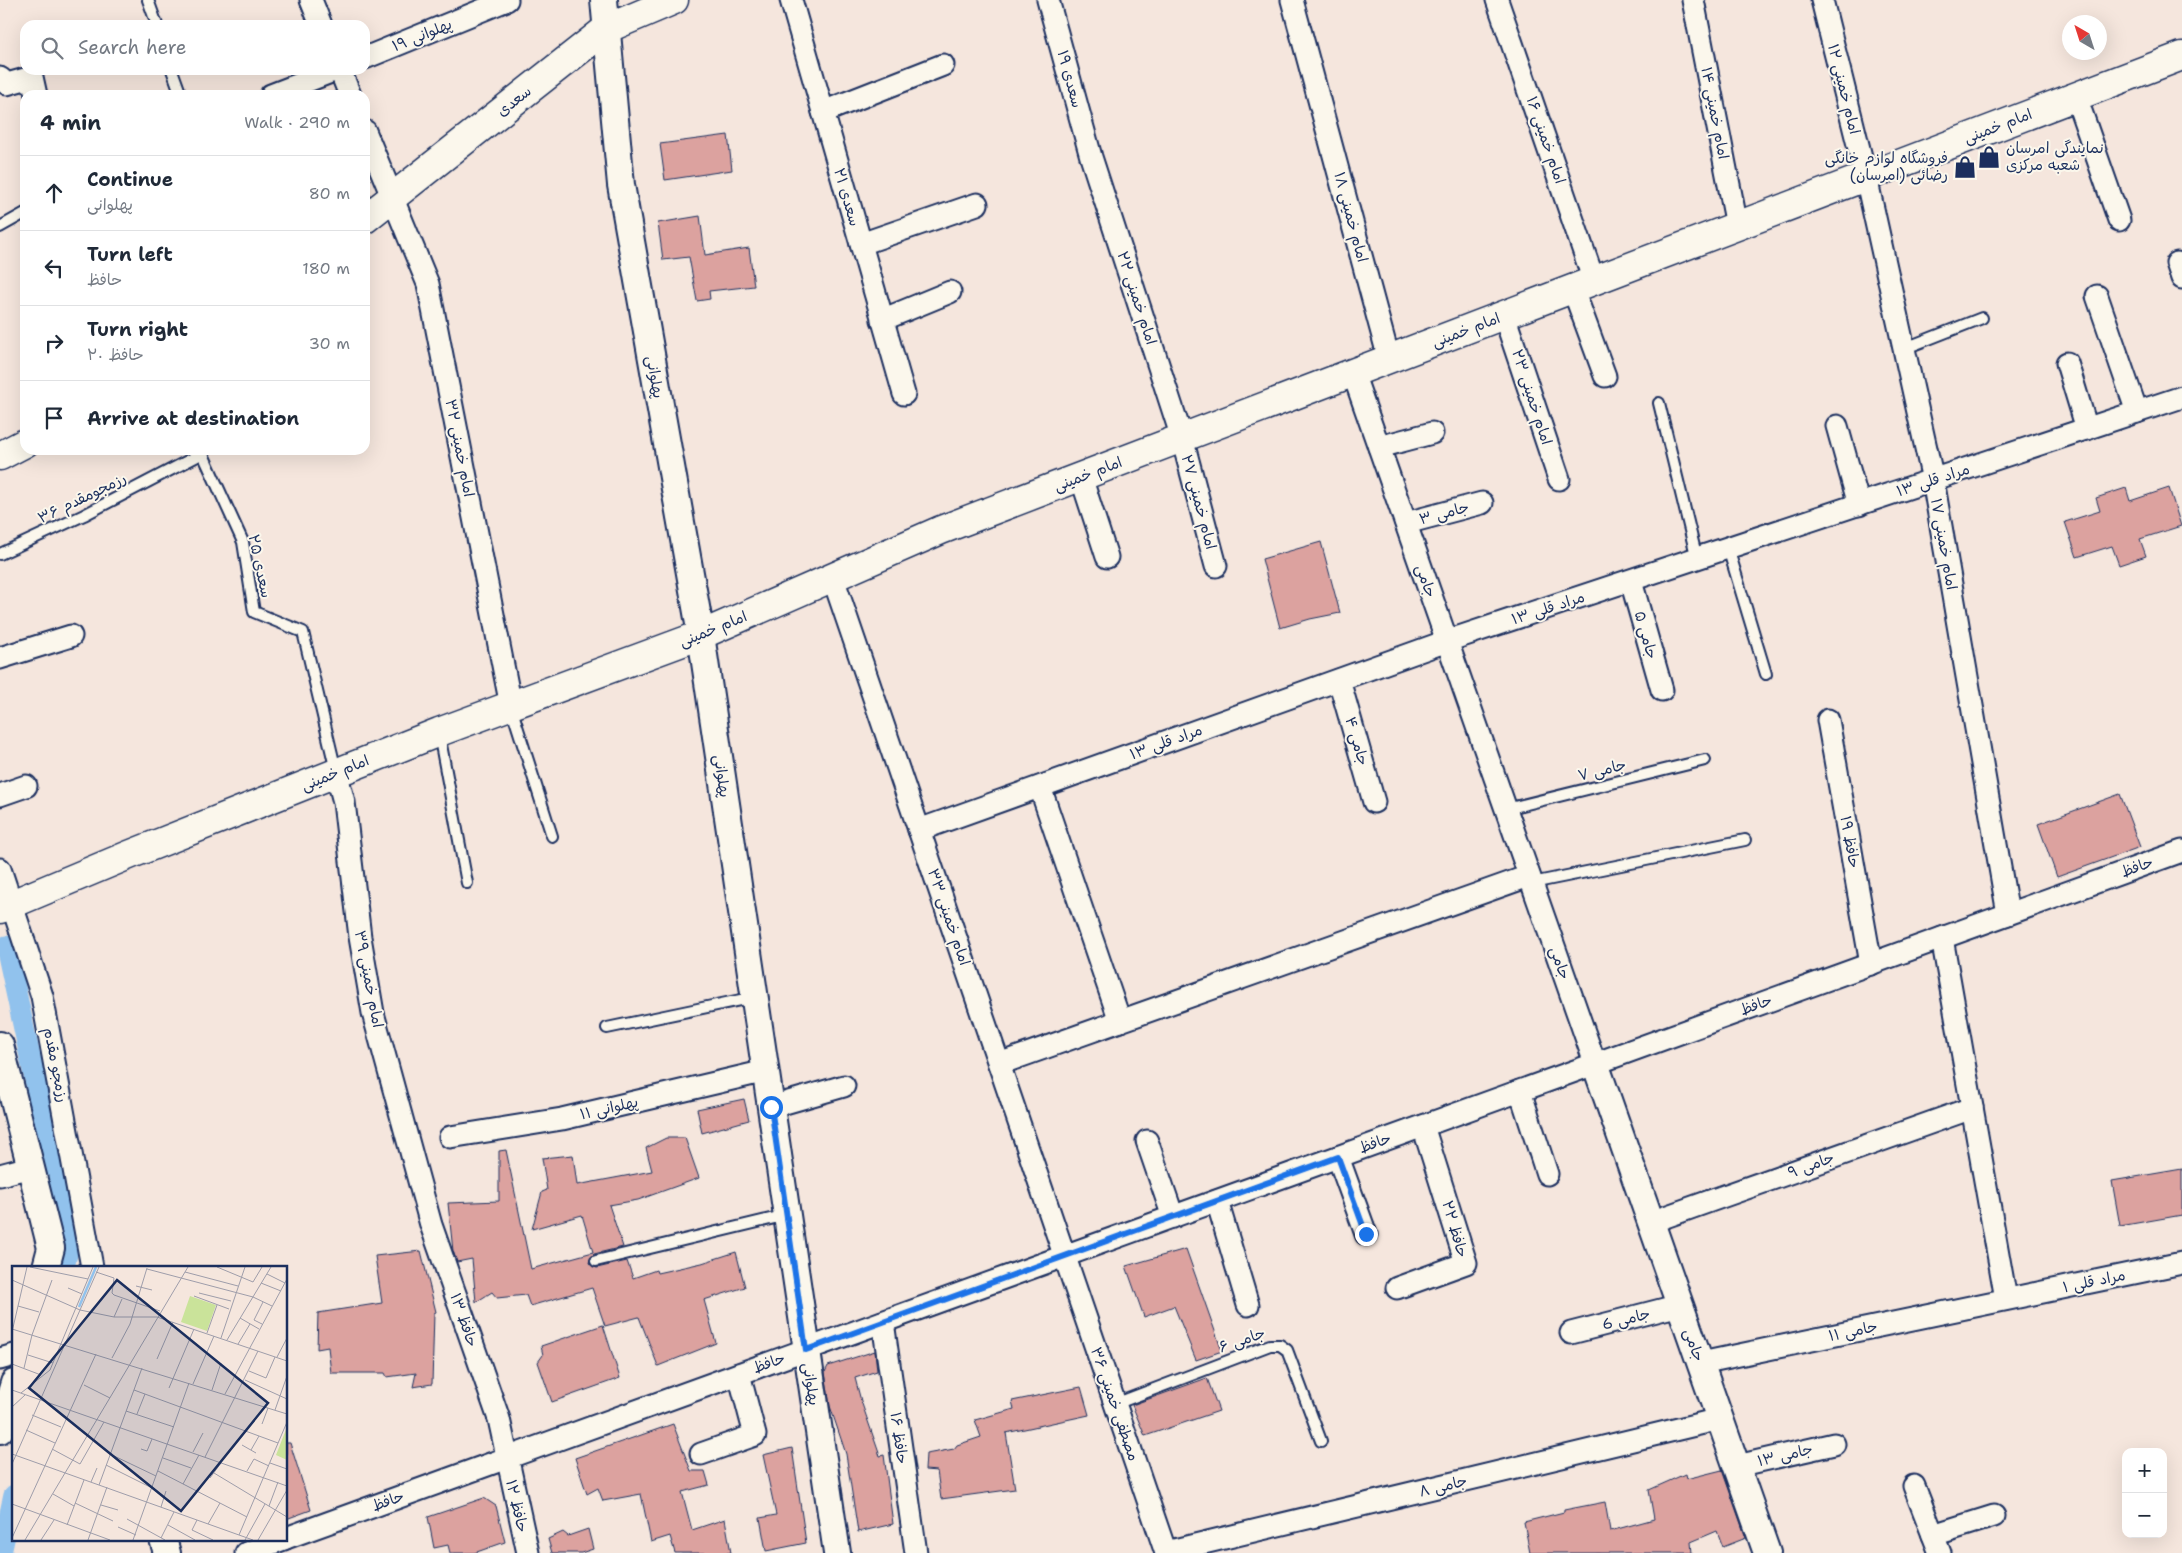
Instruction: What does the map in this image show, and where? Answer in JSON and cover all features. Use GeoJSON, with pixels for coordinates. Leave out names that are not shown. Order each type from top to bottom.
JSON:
{"type":"FeatureCollection","features":[{"type":"Feature","properties":{"kind":"main road","name":"سعدی"},"geometry":{"type":"LineString","coordinates":[[370,215],[606,29],[674,0]]}},
{"type":"Feature","properties":{"kind":"main road","name":"امام خمینی"},"geometry":{"type":"LineString","coordinates":[[6,906],[336,772],[701,635],[941,530],[2182,56]]}},
{"type":"Feature","properties":{"kind":"main road"},"geometry":{"type":"LineString","coordinates":[[0,456],[20,446]]}},
{"type":"Feature","properties":{"kind":"street"},"geometry":{"type":"LineString","coordinates":[[311,0],[319,20]]}},
{"type":"Feature","properties":{"kind":"street","name":"پهلوانی ۱۹"},"geometry":{"type":"LineString","coordinates":[[370,56],[507,0]]}},
{"type":"Feature","properties":{"kind":"street","name":"پهلوانی"},"geometry":{"type":"LineString","coordinates":[[604,0],[621,185],[701,635],[836,1553]]}},
{"type":"Feature","properties":{"kind":"street","name":"سعدی ۲۱"},"geometry":{"type":"LineString","coordinates":[[791,0],[904,394]]}},
{"type":"Feature","properties":{"kind":"street","name":"سعدی ۱۹"},"geometry":{"type":"LineString","coordinates":[[1048,0],[1091,157]]}},
{"type":"Feature","properties":{"kind":"street","name":"امام خمینی ۱۸"},"geometry":{"type":"LineString","coordinates":[[1292,0],[1389,359]]}},
{"type":"Feature","properties":{"kind":"street","name":"امام خمینی ۱۶"},"geometry":{"type":"LineString","coordinates":[[1497,0],[1584,285],[1605,376]]}},
{"type":"Feature","properties":{"kind":"street","name":"امام خمینی ۱۴"},"geometry":{"type":"LineString","coordinates":[[1693,0],[1737,226]]}},
{"type":"Feature","properties":{"kind":"street","name":"امام خمینی ۱۲"},"geometry":{"type":"LineString","coordinates":[[1822,0],[1866,177]]}},
{"type":"Feature","properties":{"kind":"street"},"geometry":{"type":"LineString","coordinates":[[823,112],[943,65]]}},
{"type":"Feature","properties":{"kind":"street"},"geometry":{"type":"LineString","coordinates":[[284,90],[325,75]]}},
{"type":"Feature","properties":{"kind":"street"},"geometry":{"type":"LineString","coordinates":[[340,75],[348,90]]}},
{"type":"Feature","properties":{"kind":"street"},"geometry":{"type":"LineString","coordinates":[[0,78],[7,84],[34,86]]}},
{"type":"Feature","properties":{"kind":"street"},"geometry":{"type":"LineString","coordinates":[[2076,97],[2119,220]]}},
{"type":"Feature","properties":{"kind":"street","name":"امام خمینی ۳۲"},"geometry":{"type":"LineString","coordinates":[[370,143],[428,284],[511,706]]}},
{"type":"Feature","properties":{"kind":"street","name":"امام خمینی ۲۲"},"geometry":{"type":"LineString","coordinates":[[1091,157],[1182,438]]}},
{"type":"Feature","properties":{"kind":"street","name":"امام خمینی ۱۷"},"geometry":{"type":"LineString","coordinates":[[1866,177],[1933,480],[2008,914]]}},
{"type":"Feature","properties":{"kind":"street"},"geometry":{"type":"LineString","coordinates":[[861,244],[977,204]]}},
{"type":"Feature","properties":{"kind":"street"},"geometry":{"type":"LineString","coordinates":[[882,320],[950,292]]}},
{"type":"Feature","properties":{"kind":"street"},"geometry":{"type":"LineString","coordinates":[[2097,296],[2138,412]]}},
{"type":"Feature","properties":{"kind":"street","name":"امام خمینی ۲۳"},"geometry":{"type":"LineString","coordinates":[[1504,315],[1559,479]]}},
{"type":"Feature","properties":{"kind":"street"},"geometry":{"type":"LineString","coordinates":[[2067,363],[2087,429]]}},
{"type":"Feature","properties":{"kind":"street","name":"جامی"},"geometry":{"type":"LineString","coordinates":[[1353,373],[1767,1553]]}},
{"type":"Feature","properties":{"kind":"street","name":"مراد قلی ۱۳"},"geometry":{"type":"LineString","coordinates":[[919,830],[1447,642],[2182,397]]}},
{"type":"Feature","properties":{"kind":"street"},"geometry":{"type":"LineString","coordinates":[[1837,426],[1859,505]]}},
{"type":"Feature","properties":{"kind":"street"},"geometry":{"type":"LineString","coordinates":[[1379,447],[1432,432]]}},
{"type":"Feature","properties":{"kind":"street","name":"امام خمینی ۲۷"},"geometry":{"type":"LineString","coordinates":[[1182,438],[1216,566]]}},
{"type":"Feature","properties":{"kind":"street"},"geometry":{"type":"LineString","coordinates":[[1081,477],[1107,557]]}},
{"type":"Feature","properties":{"kind":"street","name":"جامی ۳"},"geometry":{"type":"LineString","coordinates":[[1406,523],[1482,502]]}},
{"type":"Feature","properties":{"kind":"street","name":"امام خمینی ۳۳"},"geometry":{"type":"LineString","coordinates":[[832,578],[1065,1256]]}},
{"type":"Feature","properties":{"kind":"street","name":"جامی ۵"},"geometry":{"type":"LineString","coordinates":[[1631,580],[1662,690]]}},
{"type":"Feature","properties":{"kind":"street"},"geometry":{"type":"LineString","coordinates":[[0,658],[71,636]]}},
{"type":"Feature","properties":{"kind":"street","name":"جامی ۴"},"geometry":{"type":"LineString","coordinates":[[1340,680],[1374,802]]}},
{"type":"Feature","properties":{"kind":"street","name":"حافظ ۱۹"},"geometry":{"type":"LineString","coordinates":[[1828,720],[1871,964]]}},
{"type":"Feature","properties":{"kind":"street","name":"امام خمینی ۳۹"},"geometry":{"type":"LineString","coordinates":[[336,772],[344,802],[360,937],[374,1013],[419,1182]]}},
{"type":"Feature","properties":{"kind":"street"},"geometry":{"type":"LineString","coordinates":[[0,795],[26,786]]}},
{"type":"Feature","properties":{"kind":"street"},"geometry":{"type":"LineString","coordinates":[[1040,787],[1120,1021]]}},
{"type":"Feature","properties":{"kind":"street","name":"حافظ"},"geometry":{"type":"LineString","coordinates":[[288,1538],[2182,851]]}},
{"type":"Feature","properties":{"kind":"street","name":"رزمجو مقدم"},"geometry":{"type":"LineString","coordinates":[[0,869],[6,906],[42,996],[92,1266]]}},
{"type":"Feature","properties":{"kind":"street"},"geometry":{"type":"LineString","coordinates":[[999,1064],[1531,879]]}},
{"type":"Feature","properties":{"kind":"street"},"geometry":{"type":"LineString","coordinates":[[1942,938],[2006,1300]]}},
{"type":"Feature","properties":{"kind":"street"},"geometry":{"type":"LineString","coordinates":[[0,1045],[51,1248],[46,1266]]}},
{"type":"Feature","properties":{"kind":"street","name":"پهلوانی ۱۱"},"geometry":{"type":"LineString","coordinates":[[450,1137],[562,1118],[766,1071]]}},
{"type":"Feature","properties":{"kind":"street"},"geometry":{"type":"LineString","coordinates":[[771,1107],[844,1086]]}},
{"type":"Feature","properties":{"kind":"street"},"geometry":{"type":"LineString","coordinates":[[1520,1091],[1547,1174]]}},
{"type":"Feature","properties":{"kind":"street","name":"جامی ۹"},"geometry":{"type":"LineString","coordinates":[[1651,1222],[1972,1108]]}},
{"type":"Feature","properties":{"kind":"street","name":"حافظ ۲۲"},"geometry":{"type":"LineString","coordinates":[[1397,1288],[1466,1263],[1423,1126]]}},
{"type":"Feature","properties":{"kind":"street"},"geometry":{"type":"LineString","coordinates":[[1146,1141],[1173,1217]]}},
{"type":"Feature","properties":{"kind":"street"},"geometry":{"type":"LineString","coordinates":[[1338,1157],[1366,1234]]}},
{"type":"Feature","properties":{"kind":"street"},"geometry":{"type":"LineString","coordinates":[[0,1175],[30,1167]]}},
{"type":"Feature","properties":{"kind":"street","name":"حافظ ۱۳"},"geometry":{"type":"LineString","coordinates":[[419,1182],[431,1226],[499,1419],[506,1459]]}},
{"type":"Feature","properties":{"kind":"street"},"geometry":{"type":"LineString","coordinates":[[1217,1201],[1248,1305]]}},
{"type":"Feature","properties":{"kind":"street","name":"مصطفی خمینی ۳۶"},"geometry":{"type":"LineString","coordinates":[[1065,1256],[1166,1553]]}},
{"type":"Feature","properties":{"kind":"street","name":"مراد قلی ۱"},"geometry":{"type":"LineString","coordinates":[[2006,1300],[2182,1263]]}},
{"type":"Feature","properties":{"kind":"street","name":"جامی ۱۱"},"geometry":{"type":"LineString","coordinates":[[1700,1363],[2006,1300]]}},
{"type":"Feature","properties":{"kind":"street","name":"جامی 6"},"geometry":{"type":"LineString","coordinates":[[1572,1333],[1680,1305]]}},
{"type":"Feature","properties":{"kind":"street","name":"حافظ ۱۶"},"geometry":{"type":"LineString","coordinates":[[883,1322],[916,1553]]}},
{"type":"Feature","properties":{"kind":"street"},"geometry":{"type":"LineString","coordinates":[[701,1454],[755,1435],[739,1374]]}},
{"type":"Feature","properties":{"kind":"street"},"geometry":{"type":"LineString","coordinates":[[0,1430],[12,1390]]}},
{"type":"Feature","properties":{"kind":"street","name":"جامی ۸"},"geometry":{"type":"LineString","coordinates":[[1166,1553],[1720,1419]]}},
{"type":"Feature","properties":{"kind":"street","name":"جامی ۱۳"},"geometry":{"type":"LineString","coordinates":[[1736,1466],[1834,1444]]}},
{"type":"Feature","properties":{"kind":"street","name":"حافظ ۱۲"},"geometry":{"type":"LineString","coordinates":[[506,1459],[528,1553]]}},
{"type":"Feature","properties":{"kind":"street"},"geometry":{"type":"LineString","coordinates":[[1914,1486],[1936,1544],[1994,1516]]}},
{"type":"Feature","properties":{"kind":"street"},"geometry":{"type":"LineString","coordinates":[[164,1540],[167,1553]]}},
{"type":"Feature","properties":{"kind":"street","name":"حافظ"},"geometry":{"type":"LineString","coordinates":[[246,1553],[282,1540]]}},
{"type":"Feature","properties":{"kind":"lane"},"geometry":{"type":"LineString","coordinates":[[148,0],[155,20]]}},
{"type":"Feature","properties":{"kind":"lane"},"geometry":{"type":"LineString","coordinates":[[174,75],[179,90]]}},
{"type":"Feature","properties":{"kind":"lane"},"geometry":{"type":"LineString","coordinates":[[0,227],[20,217]]}},
{"type":"Feature","properties":{"kind":"lane"},"geometry":{"type":"LineString","coordinates":[[1904,349],[1982,318]]}},
{"type":"Feature","properties":{"kind":"lane"},"geometry":{"type":"LineString","coordinates":[[1659,403],[1697,558]]}},
{"type":"Feature","properties":{"kind":"lane","name":"رزمجومقدم ۳۶"},"geometry":{"type":"LineString","coordinates":[[0,554],[84,515],[195,455]]}},
{"type":"Feature","properties":{"kind":"lane","name":"سعدی ۲۵"},"geometry":{"type":"LineString","coordinates":[[204,455],[243,542],[254,612],[303,632],[336,772]]}},
{"type":"Feature","properties":{"kind":"lane"},"geometry":{"type":"LineString","coordinates":[[1728,548],[1766,674]]}},
{"type":"Feature","properties":{"kind":"lane"},"geometry":{"type":"LineString","coordinates":[[511,706],[552,836]]}},
{"type":"Feature","properties":{"kind":"lane"},"geometry":{"type":"LineString","coordinates":[[439,732],[467,883]]}},
{"type":"Feature","properties":{"kind":"lane","name":"جامی ۷"},"geometry":{"type":"LineString","coordinates":[[1506,809],[1706,760]]}},
{"type":"Feature","properties":{"kind":"lane"},"geometry":{"type":"LineString","coordinates":[[1531,879],[1745,840]]}},
{"type":"Feature","properties":{"kind":"lane"},"geometry":{"type":"LineString","coordinates":[[607,1028],[755,997]]}},
{"type":"Feature","properties":{"kind":"lane"},"geometry":{"type":"LineString","coordinates":[[596,1261],[786,1214]]}},
{"type":"Feature","properties":{"kind":"lane","name":"جامی ۶"},"geometry":{"type":"LineString","coordinates":[[1115,1404],[1270,1345],[1280,1345],[1287,1350],[1321,1441]]}},
{"type":"Feature","properties":{"kind":"building"},"geometry":{"type":"Polygon","coordinates":[[[728,135],[732,170],[665,180],[660,144],[728,135]]]}},
{"type":"Feature","properties":{"kind":"building"},"geometry":{"type":"Polygon","coordinates":[[[700,216],[705,255],[749,248],[754,286],[709,291],[710,299],[697,301],[689,257],[663,260],[658,223],[700,216]]]}},
{"type":"Feature","properties":{"kind":"building"},"geometry":{"type":"Polygon","coordinates":[[[2126,488],[2130,501],[2169,488],[2181,526],[2140,539],[2146,556],[2119,565],[2112,546],[2077,557],[2065,522],[2100,511],[2096,498],[2126,488]]]}},
{"type":"Feature","properties":{"kind":"building"},"geometry":{"type":"Polygon","coordinates":[[[1321,542],[1340,613],[1280,628],[1262,559],[1321,542]]]}},
{"type":"Feature","properties":{"kind":"building"},"geometry":{"type":"Polygon","coordinates":[[[2120,794],[2140,847],[2057,877],[2038,824],[2120,794]]]}},
{"type":"Feature","properties":{"kind":"building"},"geometry":{"type":"Polygon","coordinates":[[[744,1099],[749,1120],[702,1133],[697,1109],[744,1099]]]}},
{"type":"Feature","properties":{"kind":"building"},"geometry":{"type":"Polygon","coordinates":[[[666,1138],[685,1138],[699,1178],[638,1200],[609,1205],[623,1247],[594,1254],[589,1263],[597,1268],[627,1261],[633,1278],[656,1270],[657,1273],[702,1263],[736,1252],[745,1287],[704,1300],[716,1343],[658,1366],[639,1317],[605,1326],[592,1288],[530,1306],[526,1295],[497,1298],[492,1292],[476,1302],[472,1259],[457,1262],[453,1251],[448,1203],[499,1201],[499,1151],[506,1150],[531,1269],[593,1252],[582,1215],[532,1229],[542,1192],[547,1190],[542,1158],[573,1155],[577,1185],[652,1171],[646,1148],[666,1138]]]}},
{"type":"Feature","properties":{"kind":"building"},"geometry":{"type":"Polygon","coordinates":[[[2182,1169],[2182,1215],[2120,1226],[2112,1181],[2182,1169]]]}},
{"type":"Feature","properties":{"kind":"building"},"geometry":{"type":"Polygon","coordinates":[[[1186,1249],[1222,1351],[1196,1360],[1174,1306],[1144,1317],[1126,1266],[1186,1249]]]}},
{"type":"Feature","properties":{"kind":"building"},"geometry":{"type":"Polygon","coordinates":[[[421,1251],[436,1312],[434,1313],[432,1384],[413,1387],[416,1373],[387,1377],[385,1373],[331,1373],[328,1347],[317,1349],[318,1313],[382,1303],[375,1256],[421,1251]]]}},
{"type":"Feature","properties":{"kind":"building"},"geometry":{"type":"Polygon","coordinates":[[[603,1325],[620,1378],[552,1402],[538,1362],[543,1355],[541,1346],[603,1325]]]}},
{"type":"Feature","properties":{"kind":"building"},"geometry":{"type":"Polygon","coordinates":[[[875,1351],[877,1371],[855,1378],[880,1456],[884,1455],[893,1524],[858,1532],[846,1454],[830,1406],[825,1372],[828,1366],[875,1351]]]}},
{"type":"Feature","properties":{"kind":"building"},"geometry":{"type":"Polygon","coordinates":[[[1207,1378],[1219,1411],[1145,1436],[1132,1405],[1207,1378]]]}},
{"type":"Feature","properties":{"kind":"building"},"geometry":{"type":"Polygon","coordinates":[[[1081,1387],[1089,1415],[1006,1433],[1015,1489],[941,1499],[937,1471],[925,1470],[926,1454],[954,1449],[957,1445],[981,1437],[975,1420],[1014,1409],[1012,1401],[1081,1387]]]}},
{"type":"Feature","properties":{"kind":"building"},"geometry":{"type":"Polygon","coordinates":[[[673,1424],[691,1471],[705,1471],[709,1485],[682,1492],[692,1530],[725,1519],[731,1553],[675,1553],[670,1536],[651,1542],[641,1494],[603,1501],[598,1488],[587,1494],[575,1458],[673,1424]]]}},
{"type":"Feature","properties":{"kind":"building"},"geometry":{"type":"Polygon","coordinates":[[[288,1443],[290,1443],[311,1510],[288,1518],[288,1443]]]}},
{"type":"Feature","properties":{"kind":"building"},"geometry":{"type":"Polygon","coordinates":[[[792,1448],[806,1543],[766,1551],[760,1518],[776,1515],[763,1455],[792,1448]]]}},
{"type":"Feature","properties":{"kind":"building"},"geometry":{"type":"Polygon","coordinates":[[[1722,1470],[1746,1538],[1723,1547],[1717,1531],[1691,1542],[1692,1553],[1530,1553],[1524,1522],[1564,1512],[1564,1510],[1605,1502],[1610,1531],[1654,1519],[1649,1490],[1685,1474],[1686,1479],[1722,1470]]]}},
{"type":"Feature","properties":{"kind":"building"},"geometry":{"type":"Polygon","coordinates":[[[484,1498],[496,1506],[505,1542],[474,1553],[450,1553],[448,1545],[434,1548],[428,1517],[484,1498]]]}},
{"type":"Feature","properties":{"kind":"building"},"geometry":{"type":"Polygon","coordinates":[[[588,1529],[593,1549],[581,1553],[552,1553],[548,1539],[563,1532],[568,1536],[588,1529]]]}},
{"type":"Feature","properties":{"kind":"waterway"},"geometry":{"type":"LineString","coordinates":[[6,946],[70,1241],[64,1266]]}},
{"type":"Feature","properties":{"kind":"waterway"},"geometry":{"type":"LineString","coordinates":[[1,1553],[12,1504]]}},
{"type":"Feature","properties":{"kind":"place","name":"نمایندگی امرسان شعبه مرکزی"},"geometry":{"type":"Point","coordinates":[1989,157]}},
{"type":"Feature","properties":{"kind":"place","name":"فروشگاه لوازم خانگی رضائی (امرسان)"},"geometry":{"type":"Point","coordinates":[1965,167]}},
{"type":"Feature","properties":{"kind":"route"},"geometry":{"type":"LineString","coordinates":[[771,1107],[806,1350],[1338,1157],[1366,1234]]}}]}
